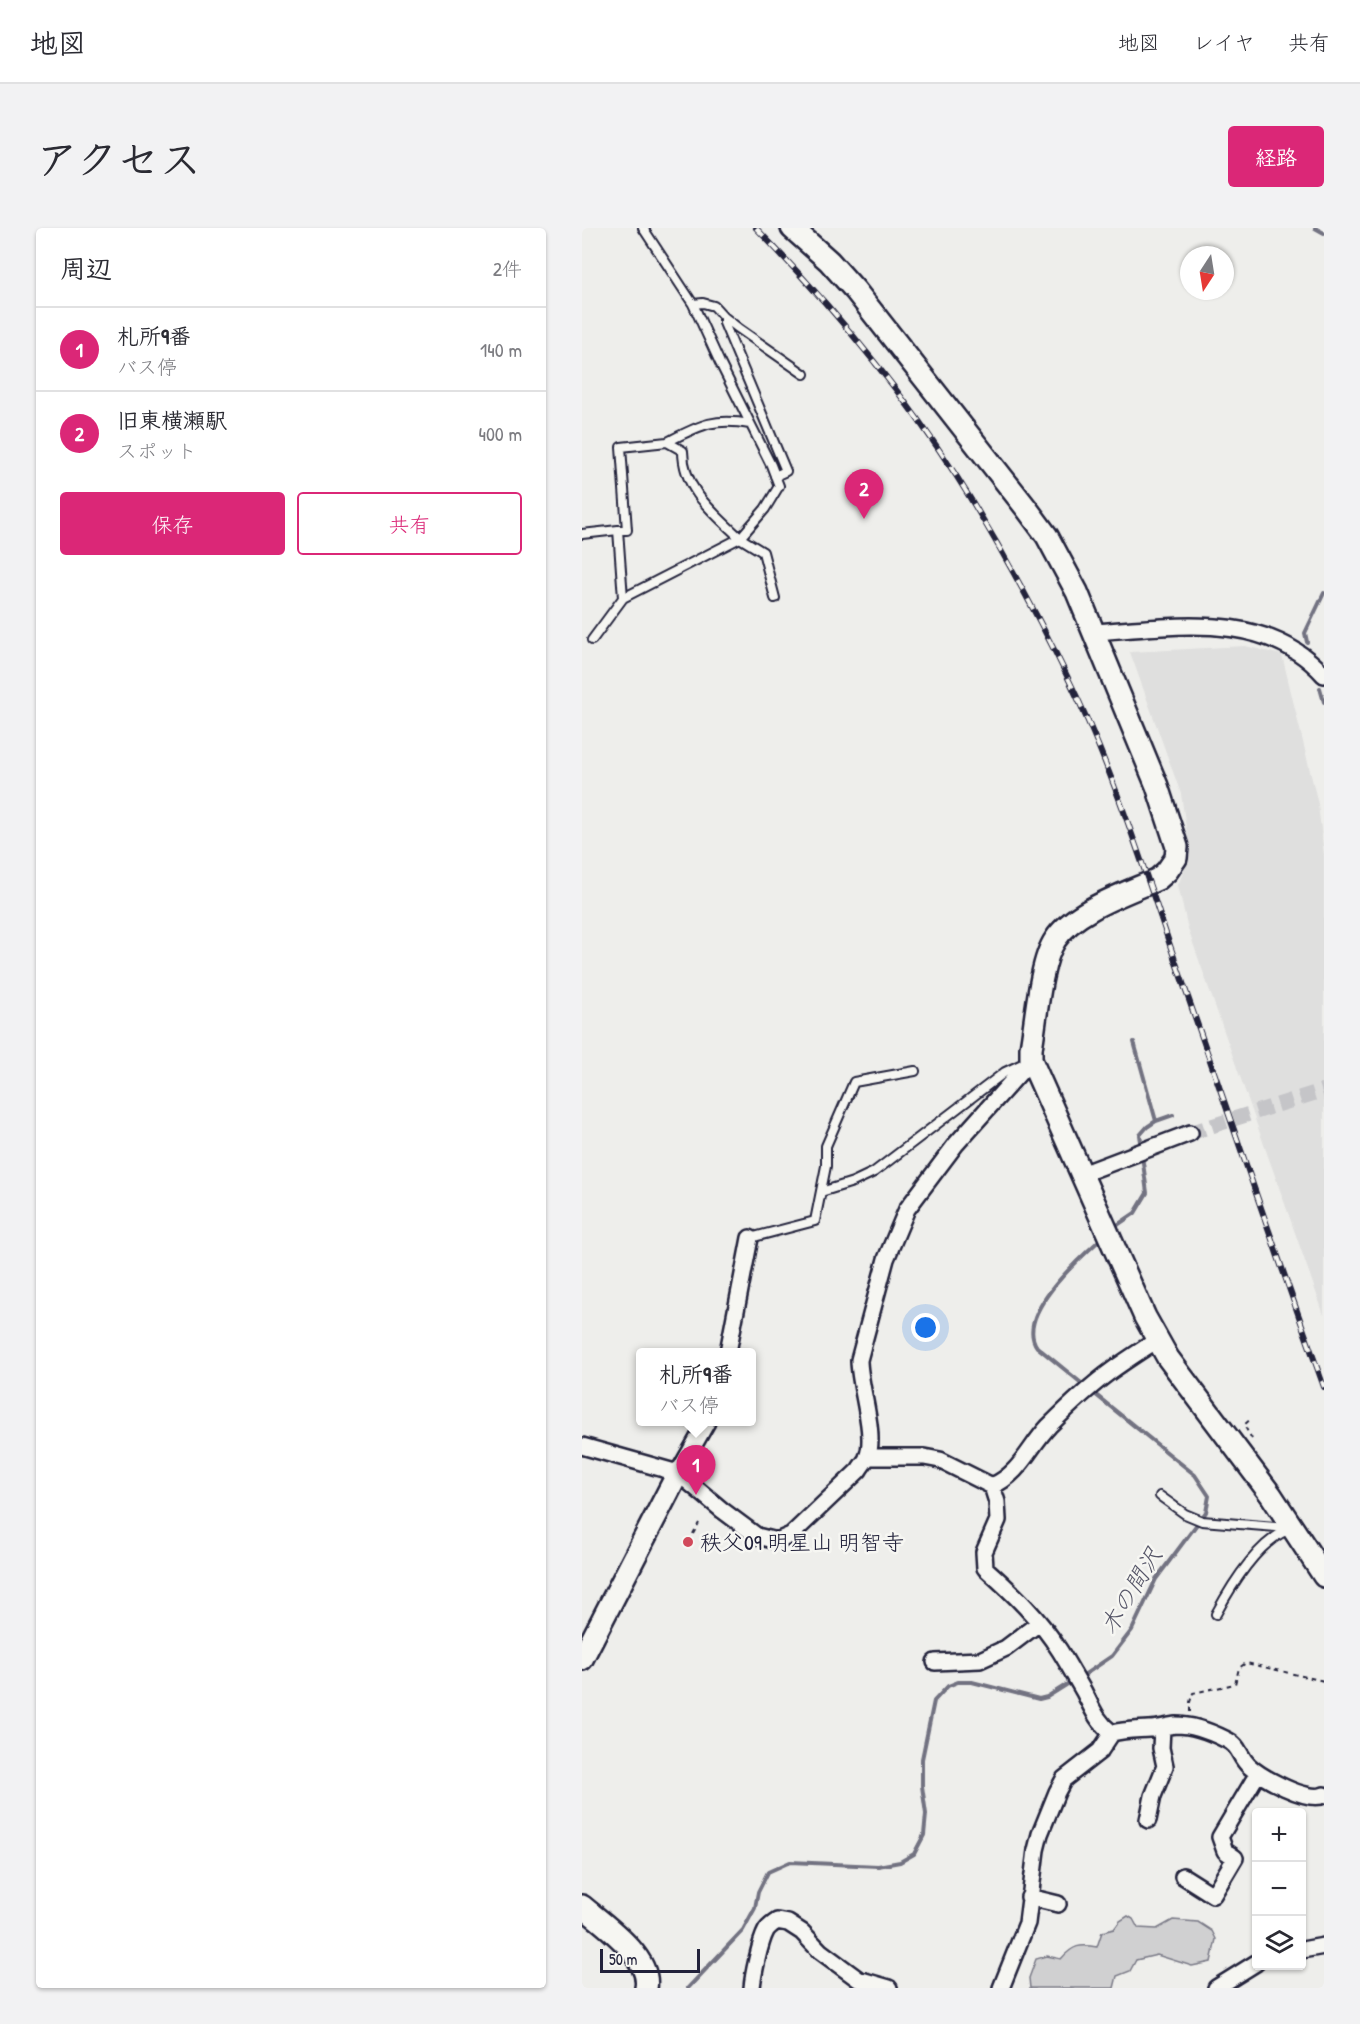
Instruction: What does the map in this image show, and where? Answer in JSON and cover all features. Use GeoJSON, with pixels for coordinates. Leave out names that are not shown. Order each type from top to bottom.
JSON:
{"type":"FeatureCollection","features":[{"type":"Feature","properties":{"kind":"street"},"geometry":{"type":"LineString","coordinates":[[792,228],[829,261],[855,290],[1047,537],[1077,592],[1167,813],[1177,847],[1176,858],[1167,871],[1158,879],[1089,911],[1066,927],[1054,941],[1043,971],[1031,1060],[1157,1340],[1168,1358],[1271,1495],[1324,1576]]}},
{"type":"Feature","properties":{"kind":"street"},"geometry":{"type":"LineString","coordinates":[[1093,632],[1203,626],[1234,628],[1270,638],[1291,648],[1312,662],[1324,675]]}},
{"type":"Feature","properties":{"kind":"street"},"geometry":{"type":"LineString","coordinates":[[582,1446],[678,1473],[757,1536],[777,1541],[791,1536],[859,1470],[867,1458],[870,1435],[859,1376],[859,1360],[886,1259],[907,1209],[956,1144],[1031,1060]]}},
{"type":"Feature","properties":{"kind":"street"},"geometry":{"type":"LineString","coordinates":[[1082,1174],[1190,1133]]}},
{"type":"Feature","properties":{"kind":"street"},"geometry":{"type":"LineString","coordinates":[[729,1348],[750,1238]]}},
{"type":"Feature","properties":{"kind":"street"},"geometry":{"type":"LineString","coordinates":[[992,1486],[1003,1481],[1015,1471],[1047,1428],[1096,1383],[1157,1340]]}},
{"type":"Feature","properties":{"kind":"street"},"geometry":{"type":"LineString","coordinates":[[582,1659],[705,1426]]}},
{"type":"Feature","properties":{"kind":"street"},"geometry":{"type":"LineString","coordinates":[[867,1458],[924,1457],[940,1460],[992,1486],[997,1502],[998,1520],[984,1552],[986,1568],[1021,1600],[1059,1648],[1095,1717],[1112,1733]]}},
{"type":"Feature","properties":{"kind":"street"},"geometry":{"type":"LineString","coordinates":[[935,1662],[980,1660],[1006,1648],[1039,1623]]}},
{"type":"Feature","properties":{"kind":"street"},"geometry":{"type":"LineString","coordinates":[[1001,1988],[1027,1923],[1038,1842],[1064,1779],[1100,1751],[1112,1733],[1175,1725],[1210,1732],[1236,1745],[1245,1761],[1258,1773],[1309,1797],[1324,1795]]}},
{"type":"Feature","properties":{"kind":"street"},"geometry":{"type":"LineString","coordinates":[[1148,1820],[1153,1796],[1165,1766],[1161,1748],[1162,1728]]}},
{"type":"Feature","properties":{"kind":"street"},"geometry":{"type":"LineString","coordinates":[[1183,1876],[1213,1895],[1235,1858],[1225,1851],[1220,1837],[1258,1773]]}},
{"type":"Feature","properties":{"kind":"street"},"geometry":{"type":"LineString","coordinates":[[1029,1897],[1059,1904]]}},
{"type":"Feature","properties":{"kind":"street"},"geometry":{"type":"LineString","coordinates":[[582,1906],[639,1959],[647,1974],[646,1988]]}},
{"type":"Feature","properties":{"kind":"street"},"geometry":{"type":"LineString","coordinates":[[752,1988],[752,1979],[764,1936],[767,1929],[777,1921],[788,1923],[802,1932],[820,1951],[858,1979],[889,1988]]}},
{"type":"Feature","properties":{"kind":"street"},"geometry":{"type":"LineString","coordinates":[[1306,1949],[1324,1946]]}},
{"type":"Feature","properties":{"kind":"street"},"geometry":{"type":"LineString","coordinates":[[1216,1988],[1252,1966]]}},
{"type":"Feature","properties":{"kind":"lane"},"geometry":{"type":"LineString","coordinates":[[592,640],[623,598],[740,538],[765,509],[779,486],[693,304],[643,228]]}},
{"type":"Feature","properties":{"kind":"lane"},"geometry":{"type":"LineString","coordinates":[[693,304],[703,303],[714,306],[724,317],[804,374]]}},
{"type":"Feature","properties":{"kind":"lane"},"geometry":{"type":"LineString","coordinates":[[724,317],[724,323],[786,471],[775,476]]}},
{"type":"Feature","properties":{"kind":"lane"},"geometry":{"type":"LineString","coordinates":[[582,534],[627,530],[621,447],[667,442],[700,425],[716,421],[729,420],[750,424]]}},
{"type":"Feature","properties":{"kind":"lane"},"geometry":{"type":"LineString","coordinates":[[667,442],[683,452],[687,477],[695,492],[740,538],[763,552],[775,598]]}},
{"type":"Feature","properties":{"kind":"lane"},"geometry":{"type":"LineString","coordinates":[[618,531],[623,598]]}},
{"type":"Feature","properties":{"kind":"lane"},"geometry":{"type":"LineString","coordinates":[[821,1192],[853,1182],[874,1172],[1005,1071],[1031,1060]]}},
{"type":"Feature","properties":{"kind":"lane"},"geometry":{"type":"LineString","coordinates":[[750,1238],[815,1221],[826,1166],[825,1146],[854,1082],[915,1071]]}},
{"type":"Feature","properties":{"kind":"lane"},"geometry":{"type":"LineString","coordinates":[[1160,1496],[1185,1514],[1202,1521],[1293,1528]]}},
{"type":"Feature","properties":{"kind":"lane"},"geometry":{"type":"LineString","coordinates":[[1216,1614],[1228,1592],[1250,1563],[1274,1539],[1293,1528]]}},
{"type":"Feature","properties":{"kind":"path"},"geometry":{"type":"LineString","coordinates":[[693,1534],[699,1523]]}},
{"type":"Feature","properties":{"kind":"path"},"geometry":{"type":"LineString","coordinates":[[1188,1726],[1193,1693],[1235,1684],[1239,1668],[1246,1663],[1324,1681]]}},
{"type":"Feature","properties":{"kind":"shaded area"},"geometry":{"type":"Polygon","coordinates":[[[1245,646],[1282,655],[1318,804],[1324,855],[1324,1315],[1188,929],[1178,885],[1190,855],[1181,794],[1130,652],[1245,646]]]}},
{"type":"Feature","properties":{"kind":"shaded area"},"geometry":{"type":"Polygon","coordinates":[[[1128,1916],[1133,1919],[1138,1928],[1157,1929],[1173,1920],[1198,1922],[1212,1931],[1216,1939],[1211,1962],[1192,1966],[1157,1955],[1136,1960],[1130,1971],[1117,1976],[1114,1988],[1030,1988],[1029,1978],[1036,1959],[1047,1956],[1061,1959],[1077,1947],[1097,1947],[1102,1932],[1114,1929],[1128,1916]]]}},
{"type":"Feature","properties":{"kind":"waterway"},"geometry":{"type":"LineString","coordinates":[[1315,228],[1324,233]]}},
{"type":"Feature","properties":{"kind":"waterway"},"geometry":{"type":"LineString","coordinates":[[1307,642],[1305,633],[1324,593]]}},
{"type":"Feature","properties":{"kind":"waterway"},"geometry":{"type":"LineString","coordinates":[[1320,688],[1324,702]]}},
{"type":"Feature","properties":{"kind":"waterway","name":"木の間沢"},"geometry":{"type":"LineString","coordinates":[[1134,1042],[1156,1121],[1140,1135],[1142,1148]]}},
{"type":"Feature","properties":{"kind":"waterway"},"geometry":{"type":"LineString","coordinates":[[1156,1121],[1173,1115]]}},
{"type":"Feature","properties":{"kind":"waterway","name":"木の間沢"},"geometry":{"type":"LineString","coordinates":[[1113,1228],[1135,1213],[1147,1193],[1142,1155]]}},
{"type":"Feature","properties":{"kind":"waterway","name":"木の間沢"},"geometry":{"type":"LineString","coordinates":[[1085,1386],[1037,1347],[1032,1334],[1042,1303],[1067,1272],[1103,1237]]}},
{"type":"Feature","properties":{"kind":"waterway","name":"木の間沢"},"geometry":{"type":"LineString","coordinates":[[1081,1677],[1112,1656],[1132,1630],[1156,1579],[1206,1512],[1209,1496],[1195,1475],[1091,1391]]}},
{"type":"Feature","properties":{"kind":"waterway","name":"木の間沢"},"geometry":{"type":"LineString","coordinates":[[688,1988],[743,1930],[755,1908],[758,1892],[768,1872],[790,1862],[878,1866],[900,1862],[914,1854],[924,1835],[926,1814],[922,1786],[922,1759],[934,1701],[948,1686],[958,1682],[972,1682],[1039,1699],[1047,1697],[1074,1680]]}},
{"type":"Feature","properties":{"kind":"tunnel"},"geometry":{"type":"LineString","coordinates":[[1190,1133],[1324,1090]]}},
{"type":"Feature","properties":{"kind":"railway"},"geometry":{"type":"LineString","coordinates":[[756,228],[811,286],[863,348],[935,444],[1001,551],[1068,678],[1099,747],[1126,818],[1324,1387]]}},
{"type":"Feature","properties":{"kind":"place","name":"旧東横瀬駅"},"geometry":{"type":"Point","coordinates":[864,519]}},
{"type":"Feature","properties":{"kind":"place","name":"札所9番"},"geometry":{"type":"Point","coordinates":[696,1495]}},
{"type":"Feature","properties":{"kind":"place","name":"秩父09 明星山 明智寺"},"geometry":{"type":"Point","coordinates":[688,1542]}}]}
